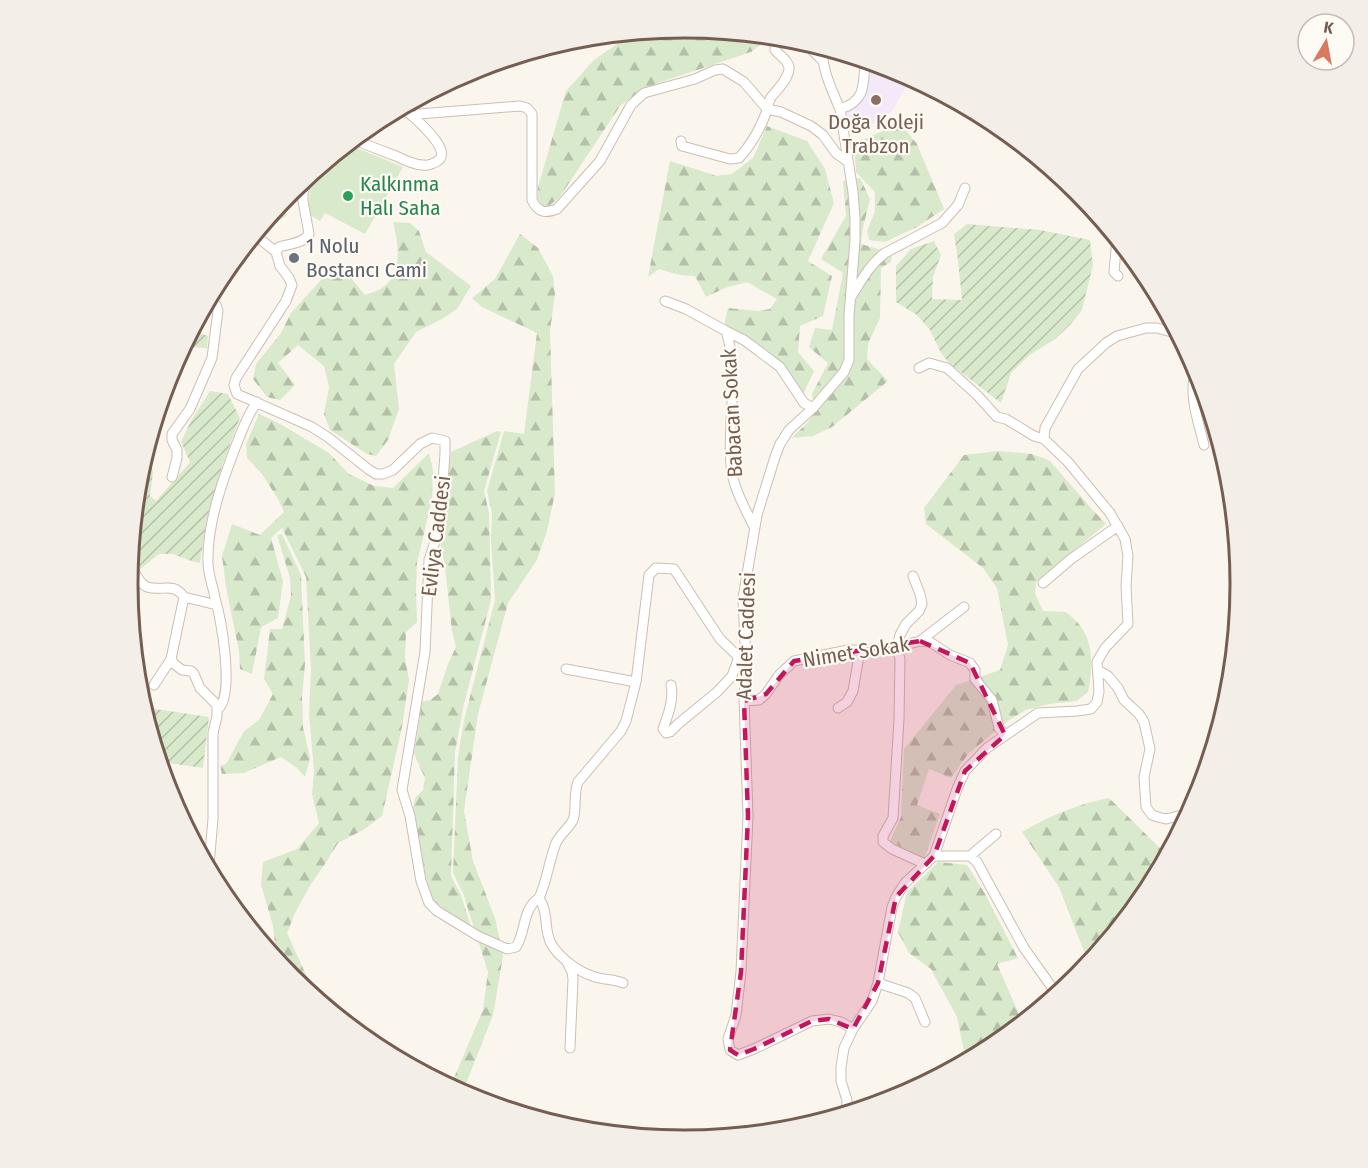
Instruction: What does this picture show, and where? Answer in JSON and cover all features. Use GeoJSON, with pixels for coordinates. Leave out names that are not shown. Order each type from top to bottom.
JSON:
{"type":"FeatureCollection","features":[{"type":"Feature","properties":{"kind":"street"},"geometry":{"type":"LineString","coordinates":[[681,141],[682,146],[730,159],[740,158],[746,151],[767,109],[770,97],[788,73],[788,62],[775,50],[775,45]]}},
{"type":"Feature","properties":{"kind":"street"},"geometry":{"type":"LineString","coordinates":[[816,54],[822,60]]}},
{"type":"Feature","properties":{"kind":"street"},"geometry":{"type":"LineString","coordinates":[[822,55],[822,60]]}},
{"type":"Feature","properties":{"kind":"street","name":"Adalet Caddesi"},"geometry":{"type":"LineString","coordinates":[[822,60],[827,80],[840,109],[853,192],[855,240],[850,299],[849,360],[844,372],[813,408],[789,430],[780,444],[774,457],[754,527],[743,598],[742,661],[748,816],[741,972],[736,1015],[728,1039],[730,1050],[738,1055],[812,1021],[829,1019],[841,1022],[852,1029]]}},
{"type":"Feature","properties":{"kind":"street"},"geometry":{"type":"LineString","coordinates":[[415,118],[419,114],[520,106],[527,108],[532,114],[532,200],[542,212],[557,209],[600,161],[631,105],[644,93],[695,79],[715,70],[723,69],[744,82],[767,109],[781,112],[811,126],[823,135],[836,153],[847,161]]}},
{"type":"Feature","properties":{"kind":"street"},"geometry":{"type":"LineString","coordinates":[[840,109],[848,107],[863,93],[864,69]]}},
{"type":"Feature","properties":{"kind":"street"},"geometry":{"type":"LineString","coordinates":[[362,143],[411,162],[423,165],[437,162],[442,152],[439,145],[427,129],[408,113]]}},
{"type":"Feature","properties":{"kind":"street"},"geometry":{"type":"LineString","coordinates":[[850,299],[878,258],[942,223],[958,205],[965,188]]}},
{"type":"Feature","properties":{"kind":"street"},"geometry":{"type":"LineString","coordinates":[[276,252],[279,246],[307,239],[309,234],[303,193]]}},
{"type":"Feature","properties":{"kind":"street","name":"Evliya Caddesi"},"geometry":{"type":"LineString","coordinates":[[260,239],[276,252],[280,266],[290,278],[292,285],[286,301],[236,378],[234,386],[237,394],[312,427],[376,474],[393,470],[420,444],[432,438],[445,441],[440,526],[429,560],[425,652],[402,790],[410,816],[421,881],[429,903],[437,911],[478,936],[507,949],[516,947],[529,908],[539,898]]}},
{"type":"Feature","properties":{"kind":"street"},"geometry":{"type":"LineString","coordinates":[[1118,251],[1114,272],[1118,276]]}},
{"type":"Feature","properties":{"kind":"street","name":"Babacan Sokak"},"geometry":{"type":"LineString","coordinates":[[664,301],[686,309],[744,340],[780,367],[804,403],[813,408]]}},
{"type":"Feature","properties":{"kind":"street"},"geometry":{"type":"LineString","coordinates":[[172,477],[177,458],[172,434],[190,409],[212,358],[218,311],[215,304]]}},
{"type":"Feature","properties":{"kind":"street"},"geometry":{"type":"LineString","coordinates":[[1044,440],[1045,428],[1083,362],[1117,336],[1146,328],[1168,331]]}},
{"type":"Feature","properties":{"kind":"street","name":"Babacan Sokak"},"geometry":{"type":"LineString","coordinates":[[726,331],[732,355],[731,469],[740,497],[754,527]]}},
{"type":"Feature","properties":{"kind":"street"},"geometry":{"type":"LineString","coordinates":[[847,1105],[841,1081],[844,1048],[852,1029],[872,1001],[896,897],[905,883],[934,856],[965,771],[987,748],[1038,713],[1091,709],[1097,702],[1099,692],[1097,662],[1105,648],[1128,624],[1126,586],[1128,556],[1125,539],[1110,513],[1068,462],[1044,440],[1006,419],[997,417],[947,368],[928,363],[920,368]]}},
{"type":"Feature","properties":{"kind":"street"},"geometry":{"type":"LineString","coordinates":[[1193,385],[1192,392],[1204,445]]}},
{"type":"Feature","properties":{"kind":"street"},"geometry":{"type":"LineString","coordinates":[[210,855],[213,819],[213,733],[218,709],[225,693],[226,665],[208,561],[216,502],[224,476],[250,411],[257,402]]}},
{"type":"Feature","properties":{"kind":"street"},"geometry":{"type":"LineString","coordinates":[[1043,583],[1071,559],[1118,526]]}},
{"type":"Feature","properties":{"kind":"street"},"geometry":{"type":"LineString","coordinates":[[623,983],[597,978],[583,972],[554,950],[548,935],[544,905],[539,898],[555,845],[573,820],[575,789],[578,782],[626,722],[636,682],[649,575],[656,568],[674,569],[720,639],[742,661],[717,692],[666,733],[663,729],[669,715],[671,685]]}},
{"type":"Feature","properties":{"kind":"street"},"geometry":{"type":"LineString","coordinates":[[914,576],[922,604],[919,611],[906,624],[897,646],[900,659],[900,683],[893,818],[883,836],[883,842],[892,849],[925,864]]}},
{"type":"Feature","properties":{"kind":"street"},"geometry":{"type":"LineString","coordinates":[[138,578],[148,587],[179,590],[184,597],[217,605]]}},
{"type":"Feature","properties":{"kind":"street"},"geometry":{"type":"LineString","coordinates":[[154,685],[171,659],[184,597]]}},
{"type":"Feature","properties":{"kind":"street"},"geometry":{"type":"LineString","coordinates":[[920,641],[964,607]]}},
{"type":"Feature","properties":{"kind":"street","name":"Nimet Sokak"},"geometry":{"type":"LineString","coordinates":[[744,701],[759,700],[779,675],[794,661],[848,650],[897,646],[920,641],[930,642],[950,655],[969,663],[975,670],[975,679],[992,700],[999,728],[1005,735]]}},
{"type":"Feature","properties":{"kind":"street"},"geometry":{"type":"LineString","coordinates":[[838,708],[847,702],[852,692],[860,650]]}},
{"type":"Feature","properties":{"kind":"street"},"geometry":{"type":"LineString","coordinates":[[171,659],[182,670],[191,671],[194,674],[200,688],[217,705],[218,709]]}},
{"type":"Feature","properties":{"kind":"street"},"geometry":{"type":"LineString","coordinates":[[566,669],[636,682]]}},
{"type":"Feature","properties":{"kind":"street"},"geometry":{"type":"LineString","coordinates":[[1098,670],[1108,676],[1143,722],[1150,749],[1144,777],[1146,807],[1158,817],[1166,819],[1179,816]]}},
{"type":"Feature","properties":{"kind":"street"},"geometry":{"type":"LineString","coordinates":[[934,856],[970,856],[996,834]]}},
{"type":"Feature","properties":{"kind":"street"},"geometry":{"type":"LineString","coordinates":[[970,856],[977,862],[1024,948],[1051,986]]}},
{"type":"Feature","properties":{"kind":"street"},"geometry":{"type":"LineString","coordinates":[[566,960],[573,979],[570,1048]]}},
{"type":"Feature","properties":{"kind":"street"},"geometry":{"type":"LineString","coordinates":[[878,983],[908,993],[915,998],[925,1022]]}},
{"type":"Feature","properties":{"kind":"highlighted area"},"geometry":{"type":"Polygon","coordinates":[[[920,641],[970,663],[1005,735],[965,771],[934,856],[896,897],[878,983],[853,1029],[829,1019],[812,1021],[738,1055],[730,1050],[741,972],[748,816],[744,701],[766,694],[794,661],[920,641]]]}},
{"type":"Feature","properties":{"kind":"shaded area","name":"Doğa Koleji Trabzon"},"geometry":{"type":"Polygon","coordinates":[[[867,70],[907,85],[892,111],[870,126],[847,130],[843,111],[865,90],[867,70]]]}},
{"type":"Feature","properties":{"kind":"green space"},"geometry":{"type":"Polygon","coordinates":[[[684,38],[762,43],[751,52],[658,83],[637,93],[620,106],[559,198],[545,209],[538,199],[538,187],[566,91],[594,60],[621,41],[684,38]]]}},
{"type":"Feature","properties":{"kind":"green space"},"geometry":{"type":"Polygon","coordinates":[[[900,123],[917,144],[944,209],[917,227],[885,242],[869,240],[867,231],[875,211],[875,192],[856,172],[854,144],[900,123]]]}},
{"type":"Feature","properties":{"kind":"green space"},"geometry":{"type":"Polygon","coordinates":[[[767,126],[807,141],[825,169],[834,203],[808,261],[832,276],[823,316],[800,326],[798,352],[814,371],[801,399],[763,348],[724,326],[728,308],[758,311],[770,309],[777,299],[747,282],[725,288],[706,297],[695,276],[679,275],[659,269],[648,277],[670,161],[717,176],[732,174],[753,158],[767,126]]]}},
{"type":"Feature","properties":{"kind":"green space","name":"Kalkınma Halı Saha"},"geometry":{"type":"Polygon","coordinates":[[[355,147],[403,167],[365,234],[325,213],[320,221],[308,214],[311,186],[355,147]]]}},
{"type":"Feature","properties":{"kind":"green space"},"geometry":{"type":"Polygon","coordinates":[[[860,178],[870,199],[861,244],[892,253],[891,262],[881,268],[880,318],[868,344],[867,359],[888,381],[832,427],[813,436],[792,438],[813,414],[812,394],[828,363],[809,347],[815,328],[832,330],[843,273],[821,259],[846,216],[843,181],[860,178]]]}},
{"type":"Feature","properties":{"kind":"green space"},"geometry":{"type":"Polygon","coordinates":[[[287,210],[286,216],[274,223],[287,210]]]}},
{"type":"Feature","properties":{"kind":"green space"},"geometry":{"type":"Polygon","coordinates":[[[393,222],[410,223],[419,231],[426,252],[471,286],[457,309],[416,332],[394,364],[399,409],[388,440],[376,456],[367,454],[330,430],[324,414],[329,387],[324,366],[298,345],[278,363],[295,385],[280,400],[267,397],[253,379],[256,364],[281,333],[291,313],[339,263],[365,295],[380,289],[389,282],[394,274],[398,257],[393,222]]]}},
{"type":"Feature","properties":{"kind":"green space"},"geometry":{"type":"Polygon","coordinates":[[[967,224],[1040,230],[1090,240],[1093,265],[1082,310],[1055,339],[1027,357],[1011,373],[1001,403],[949,363],[941,353],[930,330],[917,315],[896,302],[896,266],[911,249],[934,241],[941,255],[933,277],[932,299],[962,300],[954,234],[967,224]]]}},
{"type":"Feature","properties":{"kind":"green space"},"geometry":{"type":"Polygon","coordinates":[[[520,234],[538,248],[553,276],[555,294],[550,331],[555,493],[547,531],[537,560],[508,603],[478,714],[464,811],[473,861],[495,918],[503,956],[493,1015],[466,1085],[453,1079],[483,1010],[488,972],[463,893],[453,873],[458,756],[464,720],[495,600],[491,541],[492,513],[487,491],[504,431],[524,434],[537,333],[482,307],[472,298],[495,279],[520,234]]]}},
{"type":"Feature","properties":{"kind":"green space"},"geometry":{"type":"Polygon","coordinates":[[[199,333],[208,336],[207,348],[192,347],[199,333]]]}},
{"type":"Feature","properties":{"kind":"green space"},"geometry":{"type":"Polygon","coordinates":[[[210,391],[228,394],[240,418],[223,463],[206,524],[200,563],[173,554],[159,554],[138,571],[142,513],[151,464],[153,472],[150,496],[156,501],[190,462],[181,442],[210,391]]]}},
{"type":"Feature","properties":{"kind":"green space"},"geometry":{"type":"Polygon","coordinates":[[[259,414],[329,453],[349,474],[374,486],[393,488],[429,453],[433,470],[432,499],[417,563],[417,622],[406,632],[405,658],[409,680],[402,727],[382,816],[363,830],[338,843],[295,913],[287,933],[308,980],[275,946],[273,926],[261,885],[263,862],[297,849],[319,823],[312,794],[314,771],[309,714],[311,670],[306,577],[282,528],[271,538],[283,581],[278,618],[261,627],[252,674],[240,669],[239,651],[222,556],[232,524],[260,535],[284,512],[262,474],[247,458],[246,444],[259,414]]]}},
{"type":"Feature","properties":{"kind":"green space"},"geometry":{"type":"Polygon","coordinates":[[[497,431],[501,432],[484,491],[489,513],[491,600],[464,704],[455,752],[451,876],[461,895],[471,927],[433,900],[425,874],[413,809],[415,798],[423,790],[425,778],[414,754],[422,702],[438,694],[456,647],[440,542],[451,452],[497,431]]]}},
{"type":"Feature","properties":{"kind":"green space"},"geometry":{"type":"Polygon","coordinates":[[[999,451],[1032,454],[1049,460],[1106,524],[1036,582],[1035,593],[1043,611],[1066,612],[1080,625],[1087,637],[1091,660],[1088,692],[1077,701],[1049,704],[1026,710],[1009,720],[968,754],[951,778],[929,769],[917,805],[940,814],[924,859],[890,841],[901,817],[904,749],[956,685],[1000,670],[1008,645],[997,588],[983,568],[926,524],[924,508],[964,455],[999,451]]]}},
{"type":"Feature","properties":{"kind":"green space"},"geometry":{"type":"Polygon","coordinates":[[[282,534],[301,575],[305,664],[302,697],[303,727],[310,758],[305,777],[281,757],[244,773],[222,774],[220,766],[226,764],[244,731],[259,720],[273,694],[264,679],[270,629],[282,629],[291,596],[290,578],[277,535],[282,534]]]}},
{"type":"Feature","properties":{"kind":"green space"},"geometry":{"type":"Polygon","coordinates":[[[152,709],[209,717],[203,768],[168,763],[152,709]]]}},
{"type":"Feature","properties":{"kind":"green space"},"geometry":{"type":"Polygon","coordinates":[[[1109,798],[1161,849],[1118,917],[1085,954],[1059,887],[1022,832],[1064,811],[1109,798]]]}},
{"type":"Feature","properties":{"kind":"green space"},"geometry":{"type":"Polygon","coordinates":[[[938,862],[967,865],[984,892],[1018,958],[997,964],[1020,1016],[964,1053],[957,1017],[931,969],[909,953],[898,932],[907,892],[938,862]]]}},
{"type":"Feature","properties":{"kind":"place","name":"Doğa Koleji Trabzon"},"geometry":{"type":"Point","coordinates":[876,100]}},
{"type":"Feature","properties":{"kind":"place","name":"Kalkınma Halı Saha"},"geometry":{"type":"Point","coordinates":[348,196]}},
{"type":"Feature","properties":{"kind":"place","name":"1 Nolu Bostancı Cami"},"geometry":{"type":"Point","coordinates":[294,258]}}]}
